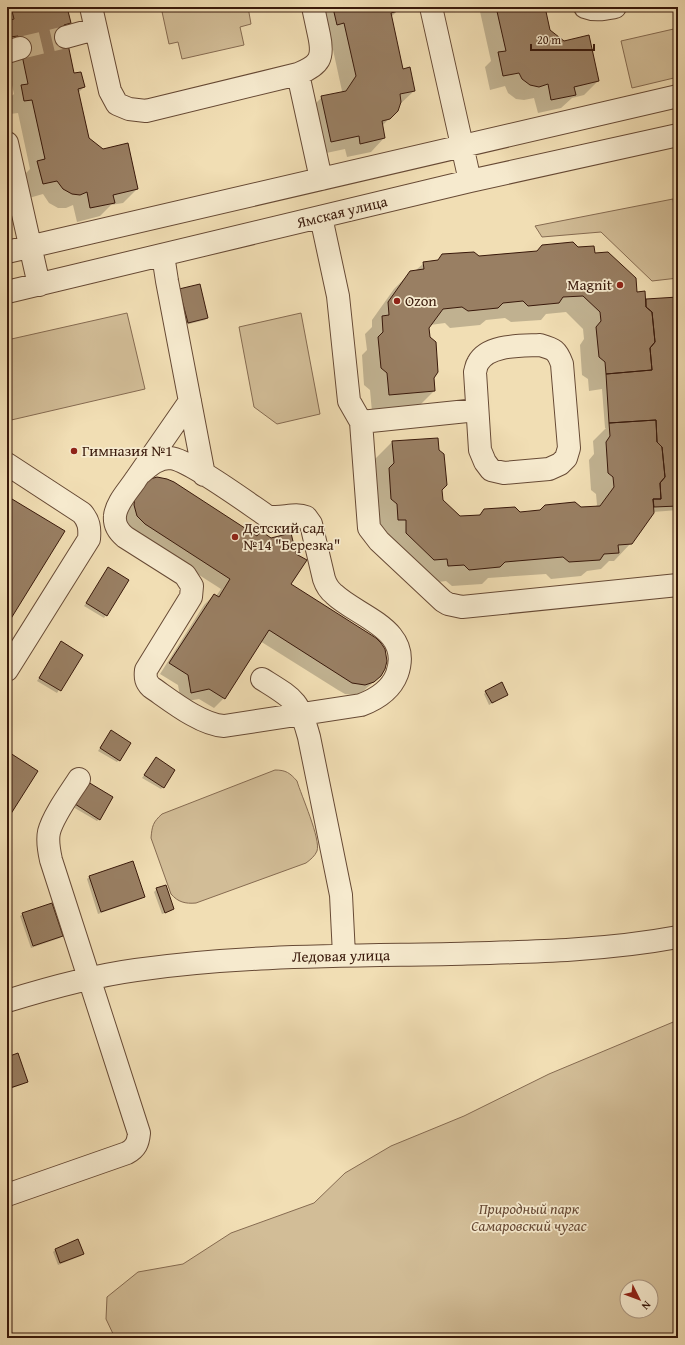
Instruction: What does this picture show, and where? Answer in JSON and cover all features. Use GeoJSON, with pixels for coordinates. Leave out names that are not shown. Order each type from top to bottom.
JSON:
{"type":"FeatureCollection","features":[{"type":"Feature","properties":{"kind":"street"},"geometry":{"type":"LineString","coordinates":[[91,7],[110,91],[117,104],[129,109],[146,111],[309,70],[316,64],[321,55],[322,48],[312,7]]}},
{"type":"Feature","properties":{"kind":"street"},"geometry":{"type":"LineString","coordinates":[[431,7],[470,181]]}},
{"type":"Feature","properties":{"kind":"street"},"geometry":{"type":"LineString","coordinates":[[585,7],[592,10],[615,7]]}},
{"type":"Feature","properties":{"kind":"street"},"geometry":{"type":"LineString","coordinates":[[66,37],[95,29]]}},
{"type":"Feature","properties":{"kind":"street"},"geometry":{"type":"LineString","coordinates":[[298,74],[321,179]]}},
{"type":"Feature","properties":{"kind":"street"},"geometry":{"type":"LineString","coordinates":[[7,252],[678,96]]}},
{"type":"Feature","properties":{"kind":"street","name":"Ямская улица"},"geometry":{"type":"LineString","coordinates":[[7,292],[470,181],[678,135]]}},
{"type":"Feature","properties":{"kind":"street"},"geometry":{"type":"LineString","coordinates":[[7,143],[39,285]]}},
{"type":"Feature","properties":{"kind":"street"},"geometry":{"type":"LineString","coordinates":[[321,217],[338,296],[349,402],[361,422],[369,528],[379,541],[448,604],[462,606],[678,585]]}},
{"type":"Feature","properties":{"kind":"street"},"geometry":{"type":"LineString","coordinates":[[163,255],[204,474]]}},
{"type":"Feature","properties":{"kind":"street"},"geometry":{"type":"LineString","coordinates":[[540,344],[551,348],[558,352],[562,364],[569,448],[566,458],[560,464],[549,469],[504,473],[492,470],[480,450],[477,410],[475,372],[478,362],[487,354],[498,348],[540,344]]}},
{"type":"Feature","properties":{"kind":"street"},"geometry":{"type":"LineString","coordinates":[[141,473],[156,461],[172,458],[186,463],[267,516],[274,518],[299,515],[306,517],[311,524],[324,579],[328,587],[334,595],[388,631],[393,638],[399,655],[400,666],[393,683],[378,698],[361,705],[302,715],[216,726],[203,721],[151,687],[147,682],[145,676],[146,670],[191,597],[192,586],[190,580],[185,575],[125,537],[117,528],[115,521],[118,508],[141,473],[190,401]]}},
{"type":"Feature","properties":{"kind":"street"},"geometry":{"type":"LineString","coordinates":[[361,422],[477,410]]}},
{"type":"Feature","properties":{"kind":"street"},"geometry":{"type":"LineString","coordinates":[[7,464],[82,513],[88,520],[90,529],[89,539],[7,670]]}},
{"type":"Feature","properties":{"kind":"street"},"geometry":{"type":"LineString","coordinates":[[262,679],[289,695],[297,705],[302,715],[309,737],[341,895],[344,955]]}},
{"type":"Feature","properties":{"kind":"street"},"geometry":{"type":"LineString","coordinates":[[7,1195],[117,1157],[134,1149],[138,1142],[139,1133],[48,846],[49,832],[55,818],[79,779]]}},
{"type":"Feature","properties":{"kind":"street","name":"Ледовая улица"},"geometry":{"type":"LineString","coordinates":[[7,1001],[90,978],[134,970],[223,960],[264,957],[555,951],[620,946],[678,937]]}},
{"type":"Feature","properties":{"kind":"green space"},"geometry":{"type":"Polygon","coordinates":[[[161,7],[248,7],[251,24],[240,27],[244,45],[182,59],[178,42],[169,44],[161,7]]]}},
{"type":"Feature","properties":{"kind":"green space"},"geometry":{"type":"Polygon","coordinates":[[[678,28],[678,77],[632,88],[621,41],[678,28]]]}},
{"type":"Feature","properties":{"kind":"green space"},"geometry":{"type":"Polygon","coordinates":[[[673,199],[678,241],[678,278],[652,281],[601,232],[542,237],[535,226],[673,199]]]}},
{"type":"Feature","properties":{"kind":"green space"},"geometry":{"type":"Polygon","coordinates":[[[127,313],[145,389],[7,421],[7,340],[127,313]]]}},
{"type":"Feature","properties":{"kind":"green space"},"geometry":{"type":"Polygon","coordinates":[[[301,313],[320,414],[277,424],[254,407],[239,327],[301,313]]]}},
{"type":"Feature","properties":{"kind":"green space"},"geometry":{"type":"Polygon","coordinates":[[[275,770],[288,772],[297,781],[316,837],[317,851],[315,855],[306,863],[196,903],[185,903],[176,899],[171,894],[151,838],[153,827],[157,819],[162,814],[275,770]]]}},
{"type":"Feature","properties":{"kind":"green space","name":"Природный парк Самаровский чугас"},"geometry":{"type":"Polygon","coordinates":[[[678,1020],[678,1338],[115,1338],[106,1319],[107,1297],[138,1272],[183,1264],[231,1233],[314,1203],[345,1173],[391,1146],[464,1116],[549,1074],[678,1020]]]}},
{"type":"Feature","properties":{"kind":"building"},"geometry":{"type":"Polygon","coordinates":[[[11,7],[60,7],[60,9],[67,7],[71,23],[64,25],[74,73],[81,72],[85,87],[78,89],[89,138],[103,149],[128,143],[138,189],[113,195],[115,203],[90,208],[87,192],[80,195],[72,194],[63,189],[57,181],[43,184],[37,161],[45,159],[32,100],[24,101],[21,85],[28,84],[18,36],[10,37],[7,24],[7,21],[14,19],[11,7]]]}},
{"type":"Feature","properties":{"kind":"building"},"geometry":{"type":"Polygon","coordinates":[[[397,7],[398,11],[391,13],[403,69],[410,67],[415,91],[400,94],[401,102],[398,111],[390,119],[382,121],[385,138],[360,144],[359,136],[331,142],[321,96],[346,91],[356,76],[344,23],[337,25],[333,8],[397,7]]]}},
{"type":"Feature","properties":{"kind":"building"},"geometry":{"type":"Polygon","coordinates":[[[496,7],[545,7],[550,30],[564,41],[589,35],[599,81],[574,87],[576,95],[551,100],[548,84],[539,87],[530,85],[522,79],[519,73],[503,76],[498,52],[506,51],[496,7]]]}},
{"type":"Feature","properties":{"kind":"building"},"geometry":{"type":"Polygon","coordinates":[[[573,242],[578,247],[594,246],[595,253],[608,252],[636,278],[637,292],[645,291],[646,307],[652,312],[655,342],[650,348],[652,370],[606,374],[605,362],[599,357],[596,327],[601,321],[600,312],[583,296],[563,297],[559,303],[528,306],[523,301],[503,303],[498,308],[468,311],[462,307],[443,309],[429,328],[430,337],[436,342],[438,372],[434,378],[435,391],[389,395],[387,373],[381,368],[378,337],[383,332],[382,316],[389,315],[388,302],[410,271],[424,269],[423,262],[438,260],[442,254],[474,252],[479,256],[537,251],[542,245],[573,242]]]}},
{"type":"Feature","properties":{"kind":"building"},"geometry":{"type":"Polygon","coordinates":[[[200,284],[208,318],[188,323],[179,289],[200,284]]]}},
{"type":"Feature","properties":{"kind":"building"},"geometry":{"type":"Polygon","coordinates":[[[678,297],[678,506],[654,507],[653,499],[661,499],[660,483],[665,477],[662,447],[657,442],[656,420],[609,423],[606,374],[652,370],[650,348],[655,342],[652,312],[646,307],[646,299],[678,297]]]}},
{"type":"Feature","properties":{"kind":"building"},"geometry":{"type":"Polygon","coordinates":[[[656,420],[657,442],[662,447],[665,477],[660,483],[661,499],[653,499],[654,513],[632,544],[618,545],[619,553],[604,554],[600,560],[569,562],[563,557],[505,562],[500,567],[469,570],[464,565],[448,566],[447,559],[434,560],[406,533],[406,520],[398,520],[397,504],[391,499],[389,468],[394,463],[392,441],[438,438],[439,450],[444,454],[447,485],[442,490],[443,500],[460,516],[480,515],[484,509],[515,507],[520,512],[540,510],[545,505],[575,502],[581,507],[600,506],[614,487],[613,477],[608,473],[606,442],[610,436],[609,423],[656,420]]]}},
{"type":"Feature","properties":{"kind":"building"},"geometry":{"type":"Polygon","coordinates":[[[157,477],[174,482],[257,536],[261,531],[271,538],[291,533],[296,554],[307,560],[291,584],[376,638],[381,643],[385,649],[387,661],[381,676],[374,682],[365,685],[352,683],[269,630],[225,699],[209,689],[191,693],[188,675],[169,663],[214,594],[219,597],[230,579],[145,524],[137,516],[134,505],[135,495],[147,480],[157,477]]]}},
{"type":"Feature","properties":{"kind":"building"},"geometry":{"type":"Polygon","coordinates":[[[7,496],[65,531],[7,625],[7,496]]]}},
{"type":"Feature","properties":{"kind":"building"},"geometry":{"type":"Polygon","coordinates":[[[108,567],[129,580],[107,616],[86,603],[108,567]]]}},
{"type":"Feature","properties":{"kind":"building"},"geometry":{"type":"Polygon","coordinates":[[[61,641],[83,655],[61,691],[39,678],[61,641]]]}},
{"type":"Feature","properties":{"kind":"building"},"geometry":{"type":"Polygon","coordinates":[[[502,682],[508,695],[492,703],[485,691],[502,682]]]}},
{"type":"Feature","properties":{"kind":"building"},"geometry":{"type":"Polygon","coordinates":[[[111,730],[131,743],[120,761],[100,748],[111,730]]]}},
{"type":"Feature","properties":{"kind":"building"},"geometry":{"type":"Polygon","coordinates":[[[7,751],[38,771],[7,820],[7,751]]]}},
{"type":"Feature","properties":{"kind":"building"},"geometry":{"type":"Polygon","coordinates":[[[156,757],[175,770],[164,788],[144,775],[156,757]]]}},
{"type":"Feature","properties":{"kind":"building"},"geometry":{"type":"Polygon","coordinates":[[[88,782],[113,797],[100,820],[75,804],[88,782]]]}},
{"type":"Feature","properties":{"kind":"building"},"geometry":{"type":"Polygon","coordinates":[[[133,861],[145,897],[101,912],[89,876],[133,861]]]}},
{"type":"Feature","properties":{"kind":"building"},"geometry":{"type":"Polygon","coordinates":[[[166,885],[174,909],[165,913],[156,888],[166,885]]]}},
{"type":"Feature","properties":{"kind":"building"},"geometry":{"type":"Polygon","coordinates":[[[52,903],[63,936],[33,946],[22,913],[52,903]]]}},
{"type":"Feature","properties":{"kind":"building"},"geometry":{"type":"Polygon","coordinates":[[[18,1053],[28,1082],[7,1089],[7,1057],[18,1053]]]}},
{"type":"Feature","properties":{"kind":"building"},"geometry":{"type":"Polygon","coordinates":[[[78,1239],[84,1254],[60,1263],[55,1249],[78,1239]]]}},
{"type":"Feature","properties":{"kind":"tunnel"},"geometry":{"type":"LineString","coordinates":[[20,48],[66,37]]}},
{"type":"Feature","properties":{"kind":"place","name":"Magnit"},"geometry":{"type":"Point","coordinates":[620,285]}},
{"type":"Feature","properties":{"kind":"place","name":"Ozon"},"geometry":{"type":"Point","coordinates":[397,301]}},
{"type":"Feature","properties":{"kind":"place","name":"Гимназия №1"},"geometry":{"type":"Point","coordinates":[74,451]}},
{"type":"Feature","properties":{"kind":"place","name":"Детский сад №14 \"Березка\""},"geometry":{"type":"Point","coordinates":[235,537]}}]}
